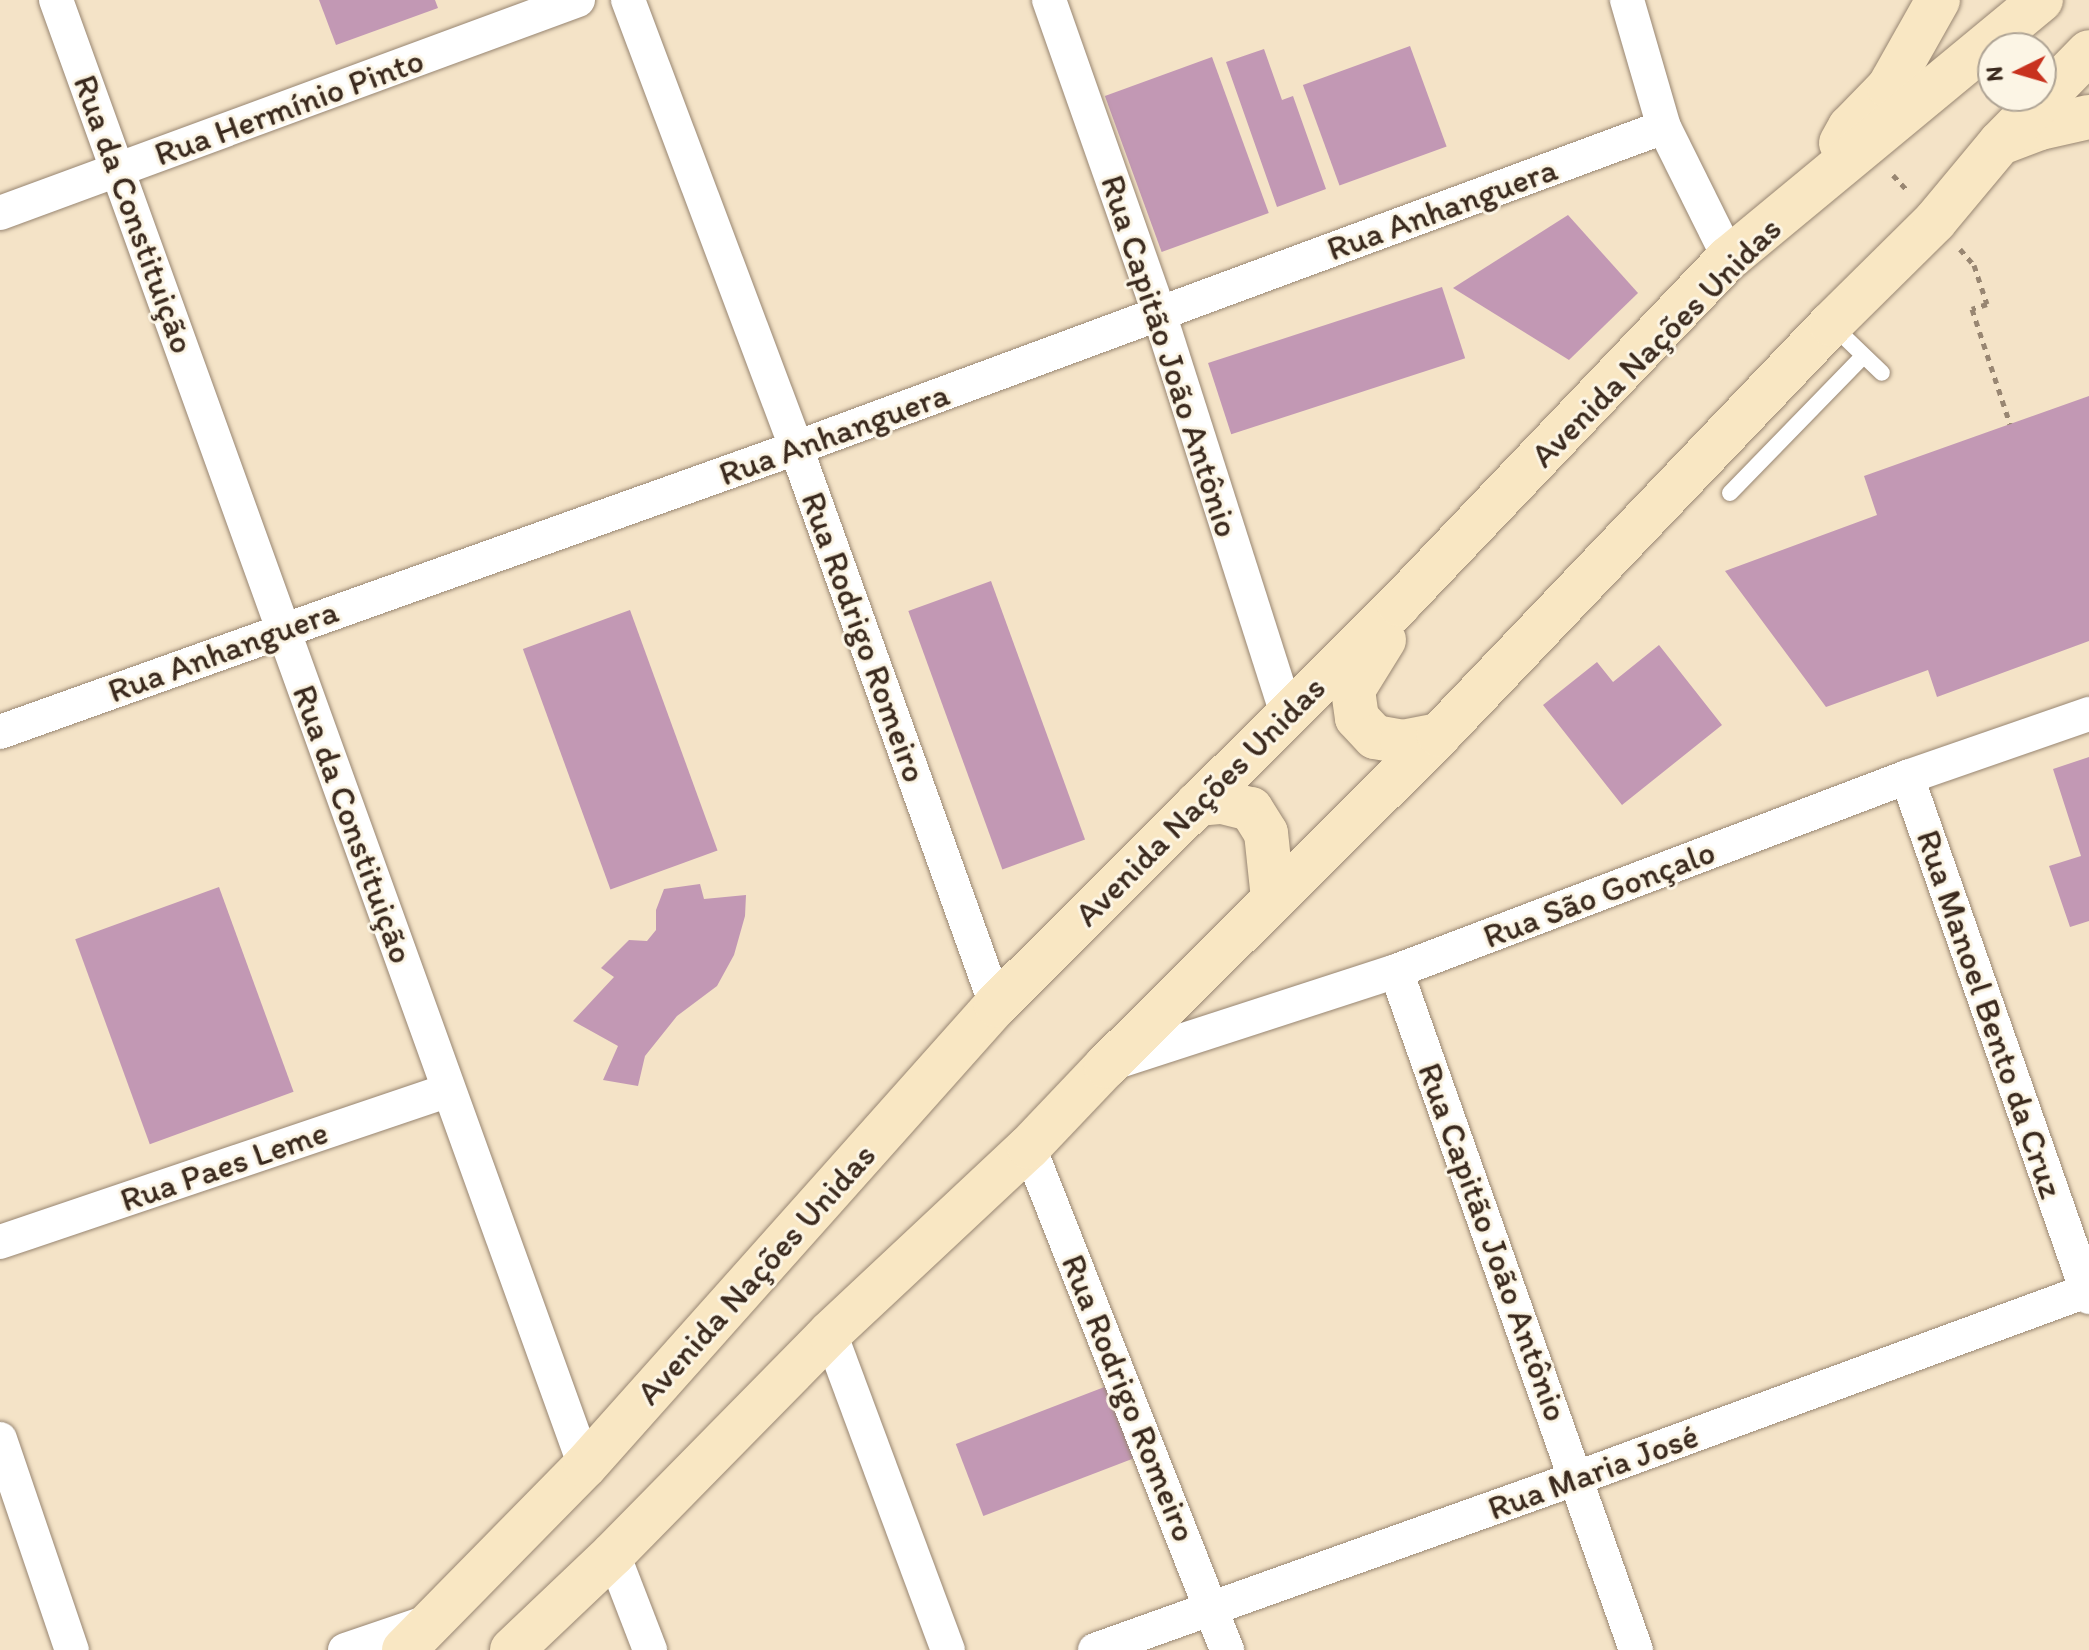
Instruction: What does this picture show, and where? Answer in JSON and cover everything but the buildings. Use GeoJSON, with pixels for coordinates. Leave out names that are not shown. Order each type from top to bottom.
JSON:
{"type":"FeatureCollection","features":[{"type":"Feature","properties":{"kind":"main road"},"geometry":{"type":"LineString","coordinates":[[1819,185],[1850,127],[1889,87],[1938,0]]}},
{"type":"Feature","properties":{"kind":"main road","name":"Avenida Nações Unidas"},"geometry":{"type":"LineString","coordinates":[[404,1650],[585,1466],[996,1005],[1399,604],[1729,258],[2041,0]]}},
{"type":"Feature","properties":{"kind":"main road"},"geometry":{"type":"LineString","coordinates":[[512,1650],[613,1554],[830,1333],[1029,1147],[1106,1066],[1439,735],[1831,324],[1935,221],[2000,143],[2089,52]]}},
{"type":"Feature","properties":{"kind":"main road"},"geometry":{"type":"LineString","coordinates":[[2000,143],[2040,128],[2089,117]]}},
{"type":"Feature","properties":{"kind":"main road"},"geometry":{"type":"LineString","coordinates":[[1399,604],[1378,654],[1353,690],[1357,718],[1375,737],[1402,742],[1439,735]]}},
{"type":"Feature","properties":{"kind":"main road"},"geometry":{"type":"LineString","coordinates":[[1197,804],[1222,802],[1251,809],[1266,833],[1273,899]]}},
{"type":"Feature","properties":{"kind":"street","name":"Rua da Constituição"},"geometry":{"type":"LineString","coordinates":[[56,0],[585,1466]]}},
{"type":"Feature","properties":{"kind":"street","name":"Rua Hermínio Pinto"},"geometry":{"type":"LineString","coordinates":[[0,213],[578,0]]}},
{"type":"Feature","properties":{"kind":"street","name":"Rua Rodrigo Romeiro"},"geometry":{"type":"LineString","coordinates":[[628,0],[796,448],[996,1005]]}},
{"type":"Feature","properties":{"kind":"street","name":"Rua Capitão João Antônio"},"geometry":{"type":"LineString","coordinates":[[1049,0],[1159,313],[1287,713]]}},
{"type":"Feature","properties":{"kind":"street"},"geometry":{"type":"LineString","coordinates":[[1627,0],[1664,127],[1729,258]]}},
{"type":"Feature","properties":{"kind":"street","name":"Rua Anhanguera"},"geometry":{"type":"LineString","coordinates":[[0,732],[796,448],[1664,127]]}},
{"type":"Feature","properties":{"kind":"street","name":"Rua São Gonçalo"},"geometry":{"type":"LineString","coordinates":[[1106,1066],[1396,971],[1907,777],[2089,714]]}},
{"type":"Feature","properties":{"kind":"street","name":"Rua Manoel Bento da Cruz"},"geometry":{"type":"LineString","coordinates":[[1907,777],[2088,1292]]}},
{"type":"Feature","properties":{"kind":"street","name":"Rua Capitão João Antônio"},"geometry":{"type":"LineString","coordinates":[[1396,971],[1636,1650]]}},
{"type":"Feature","properties":{"kind":"street","name":"Rua Paes Leme"},"geometry":{"type":"LineString","coordinates":[[0,1242],[448,1090]]}},
{"type":"Feature","properties":{"kind":"street","name":"Rua Rodrigo Romeiro"},"geometry":{"type":"LineString","coordinates":[[1029,1147],[1227,1650]]}},
{"type":"Feature","properties":{"kind":"street","name":"Rua Maria José"},"geometry":{"type":"LineString","coordinates":[[1095,1650],[2088,1292]]}},
{"type":"Feature","properties":{"kind":"street"},"geometry":{"type":"LineString","coordinates":[[830,1333],[948,1650]]}},
{"type":"Feature","properties":{"kind":"street"},"geometry":{"type":"LineString","coordinates":[[0,1439],[72,1650]]}},
{"type":"Feature","properties":{"kind":"street"},"geometry":{"type":"LineString","coordinates":[[613,1554],[650,1650]]}},
{"type":"Feature","properties":{"kind":"street"},"geometry":{"type":"LineString","coordinates":[[345,1650],[434,1620]]}},
{"type":"Feature","properties":{"kind":"lane"},"geometry":{"type":"LineString","coordinates":[[1831,324],[1882,373]]}},
{"type":"Feature","properties":{"kind":"lane"},"geometry":{"type":"LineString","coordinates":[[1730,493],[1863,356]]}}]}
